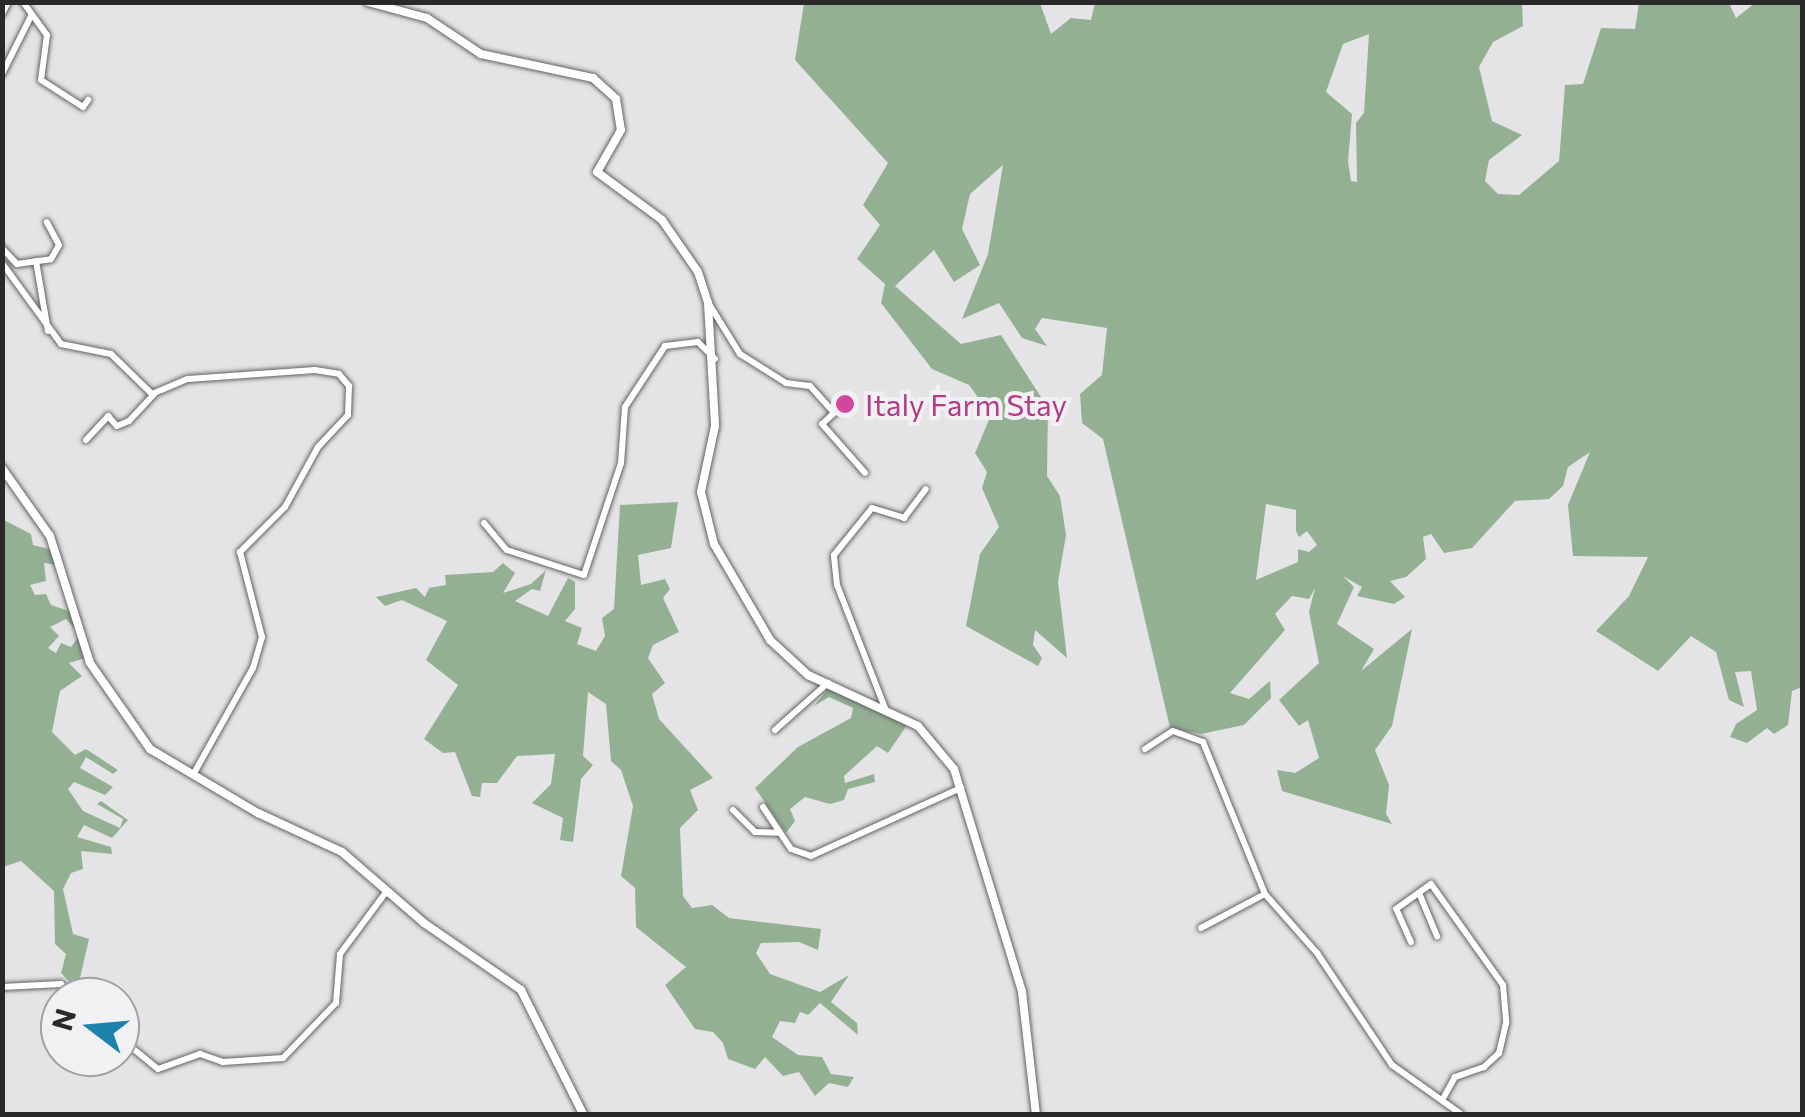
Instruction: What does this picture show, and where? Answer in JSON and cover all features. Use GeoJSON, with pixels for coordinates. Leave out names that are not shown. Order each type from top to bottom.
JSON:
{"type":"FeatureCollection","features":[{"type":"Feature","properties":{"kind":"street"},"geometry":{"type":"LineString","coordinates":[[2,14],[8,2]]}},
{"type":"Feature","properties":{"kind":"street"},"geometry":{"type":"LineString","coordinates":[[22,2],[47,35],[42,80],[83,108],[88,100]]}},
{"type":"Feature","properties":{"kind":"street"},"geometry":{"type":"LineString","coordinates":[[368,2],[427,18],[481,54],[593,78],[616,99],[621,130],[597,172],[662,220],[698,272],[708,302],[715,359],[714,426],[700,492],[714,544],[770,640],[808,675],[886,708],[937,746],[961,788],[1028,1019],[1036,1114]]}},
{"type":"Feature","properties":{"kind":"street"},"geometry":{"type":"LineString","coordinates":[[2,74],[30,16]]}},
{"type":"Feature","properties":{"kind":"street"},"geometry":{"type":"LineString","coordinates":[[2,248],[17,264],[36,261],[58,250],[46,222]]}},
{"type":"Feature","properties":{"kind":"street"},"geometry":{"type":"LineString","coordinates":[[36,261],[48,332]]}},
{"type":"Feature","properties":{"kind":"street"},"geometry":{"type":"LineString","coordinates":[[2,264],[48,332],[72,350],[111,354],[154,394]]}},
{"type":"Feature","properties":{"kind":"street"},"geometry":{"type":"LineString","coordinates":[[708,302],[736,350],[786,383],[804,380],[834,413]]}},
{"type":"Feature","properties":{"kind":"street"},"geometry":{"type":"LineString","coordinates":[[484,523],[507,550],[584,576],[621,462],[625,406],[665,346],[698,342],[715,359]]}},
{"type":"Feature","properties":{"kind":"street"},"geometry":{"type":"LineString","coordinates":[[86,440],[108,416],[117,426],[128,421],[154,394],[188,379],[315,370],[339,374],[352,398],[348,415],[318,448],[285,507],[240,552],[262,637],[253,668],[193,775]]}},
{"type":"Feature","properties":{"kind":"street"},"geometry":{"type":"LineString","coordinates":[[845,404],[822,424],[865,473]]}},
{"type":"Feature","properties":{"kind":"street"},"geometry":{"type":"LineString","coordinates":[[2,468],[50,536],[90,663],[150,748],[258,813],[322,839],[386,892],[521,990],[583,1114]]}},
{"type":"Feature","properties":{"kind":"street"},"geometry":{"type":"LineString","coordinates":[[886,708],[837,585],[834,555],[872,508],[904,518],[926,489]]}},
{"type":"Feature","properties":{"kind":"street"},"geometry":{"type":"LineString","coordinates":[[775,730],[828,684]]}},
{"type":"Feature","properties":{"kind":"street"},"geometry":{"type":"LineString","coordinates":[[1145,748],[1174,731],[1203,742],[1264,894],[1317,953],[1392,1065],[1444,1097],[1461,1114]]}},
{"type":"Feature","properties":{"kind":"street"},"geometry":{"type":"LineString","coordinates":[[763,807],[797,854],[811,856],[961,788]]}},
{"type":"Feature","properties":{"kind":"street"},"geometry":{"type":"LineString","coordinates":[[733,810],[756,832],[780,833]]}},
{"type":"Feature","properties":{"kind":"street"},"geometry":{"type":"LineString","coordinates":[[1411,942],[1396,908],[1431,884],[1440,892],[1468,941],[1497,972],[1505,996],[1499,1053],[1484,1067],[1455,1076],[1444,1097]]}},
{"type":"Feature","properties":{"kind":"street"},"geometry":{"type":"LineString","coordinates":[[140,1054],[158,1069],[200,1054],[223,1062],[283,1058],[336,1004],[340,954],[386,892]]}},
{"type":"Feature","properties":{"kind":"street"},"geometry":{"type":"LineString","coordinates":[[1419,893],[1436,936]]}},
{"type":"Feature","properties":{"kind":"street"},"geometry":{"type":"LineString","coordinates":[[1201,928],[1264,894]]}},
{"type":"Feature","properties":{"kind":"street"},"geometry":{"type":"LineString","coordinates":[[2,988],[40,985]]}},
{"type":"Feature","properties":{"kind":"green space"},"geometry":{"type":"Polygon","coordinates":[[[804,3],[1040,3],[1051,34],[1071,18],[1091,20],[1095,3],[1522,3],[1523,26],[1493,42],[1479,67],[1492,121],[1522,135],[1489,160],[1485,181],[1498,194],[1519,195],[1559,161],[1565,85],[1583,84],[1601,28],[1635,29],[1639,3],[1729,3],[1736,18],[1755,3],[1802,3],[1802,687],[1792,691],[1788,725],[1774,734],[1767,728],[1747,743],[1730,737],[1736,724],[1757,710],[1751,671],[1735,672],[1744,707],[1729,700],[1716,652],[1691,636],[1658,671],[1596,631],[1629,596],[1648,557],[1573,556],[1568,505],[1590,452],[1568,467],[1563,486],[1549,499],[1515,501],[1472,548],[1444,553],[1431,534],[1423,537],[1426,559],[1406,577],[1390,581],[1405,597],[1394,604],[1357,596],[1362,587],[1343,576],[1354,587],[1337,624],[1374,649],[1361,671],[1412,629],[1392,726],[1375,750],[1389,785],[1386,814],[1392,824],[1282,791],[1277,770],[1295,773],[1319,758],[1308,720],[1299,726],[1279,700],[1319,663],[1309,612],[1315,588],[1309,599],[1292,596],[1275,614],[1285,630],[1230,693],[1249,699],[1270,681],[1271,698],[1244,725],[1201,734],[1170,728],[1103,439],[1082,423],[1080,394],[1102,375],[1107,328],[1042,318],[1035,329],[1047,346],[1022,338],[999,303],[962,319],[988,254],[1003,165],[970,194],[962,229],[980,265],[954,282],[934,250],[895,286],[961,344],[1001,335],[1048,408],[1047,476],[1060,496],[1066,535],[1058,582],[1067,658],[1035,630],[1033,645],[1042,658],[1038,666],[966,626],[980,554],[999,527],[982,488],[987,472],[975,453],[991,415],[969,385],[932,369],[881,303],[885,284],[857,259],[880,225],[863,205],[888,163],[795,60],[804,3]],[[1369,34],[1343,44],[1326,92],[1352,114],[1348,162],[1351,181],[1357,182],[1356,123],[1364,113],[1369,34]],[[1266,504],[1256,580],[1298,562],[1298,549],[1309,552],[1317,545],[1307,531],[1299,537],[1296,510],[1266,504]]]}},
{"type":"Feature","properties":{"kind":"green space"},"geometry":{"type":"Polygon","coordinates":[[[678,502],[671,548],[638,555],[641,585],[665,579],[670,589],[663,598],[679,632],[653,645],[648,658],[665,683],[652,694],[659,719],[713,778],[690,790],[698,810],[680,828],[683,896],[692,908],[712,905],[729,918],[821,929],[818,950],[799,942],[761,943],[756,953],[770,974],[820,992],[849,975],[831,1002],[857,1023],[858,1035],[820,1003],[808,1015],[800,1012],[795,1023],[780,1021],[772,1037],[798,1055],[822,1057],[831,1074],[854,1077],[848,1087],[829,1083],[815,1096],[799,1072],[783,1076],[765,1057],[755,1069],[728,1059],[723,1043],[713,1032],[695,1029],[665,985],[686,967],[636,927],[635,888],[621,876],[633,806],[621,770],[611,761],[606,704],[588,692],[583,756],[593,765],[581,779],[573,842],[560,840],[563,818],[532,803],[551,784],[555,754],[517,756],[497,783],[482,783],[480,797],[472,796],[455,752],[443,753],[424,739],[458,685],[426,660],[447,621],[402,600],[385,606],[376,597],[416,588],[425,597],[429,588],[446,585],[445,575],[493,572],[503,563],[515,573],[503,593],[531,584],[546,570],[540,591],[532,589],[515,601],[548,616],[568,578],[575,582],[575,609],[565,621],[582,628],[577,644],[596,651],[605,636],[602,618],[614,609],[620,505],[678,502]]]}},
{"type":"Feature","properties":{"kind":"green space"},"geometry":{"type":"Polygon","coordinates":[[[2,519],[31,534],[33,545],[53,550],[56,565],[44,563],[46,581],[30,585],[35,595],[46,594],[51,605],[69,611],[76,630],[66,619],[50,627],[59,636],[48,648],[56,653],[61,643],[71,647],[79,636],[85,658],[69,663],[82,676],[60,691],[52,732],[75,755],[86,749],[118,770],[113,774],[86,757],[80,768],[113,787],[105,795],[74,782],[68,789],[83,811],[120,828],[123,819],[97,804],[101,801],[128,820],[112,838],[84,825],[77,837],[111,847],[112,854],[81,851],[83,869],[71,873],[63,889],[73,934],[89,939],[80,977],[65,977],[61,973],[66,954],[55,944],[54,891],[21,861],[3,867],[2,519]]]}},
{"type":"Feature","properties":{"kind":"green space"},"geometry":{"type":"Polygon","coordinates":[[[829,688],[907,725],[888,753],[877,746],[844,776],[845,783],[874,774],[875,782],[848,789],[844,800],[830,804],[805,797],[790,809],[795,821],[786,833],[755,788],[798,747],[851,718],[853,708],[829,697],[814,706],[829,688]]]}},
{"type":"Feature","properties":{"kind":"place","name":"Italy Farm Stay"},"geometry":{"type":"Point","coordinates":[845,404]}}]}
